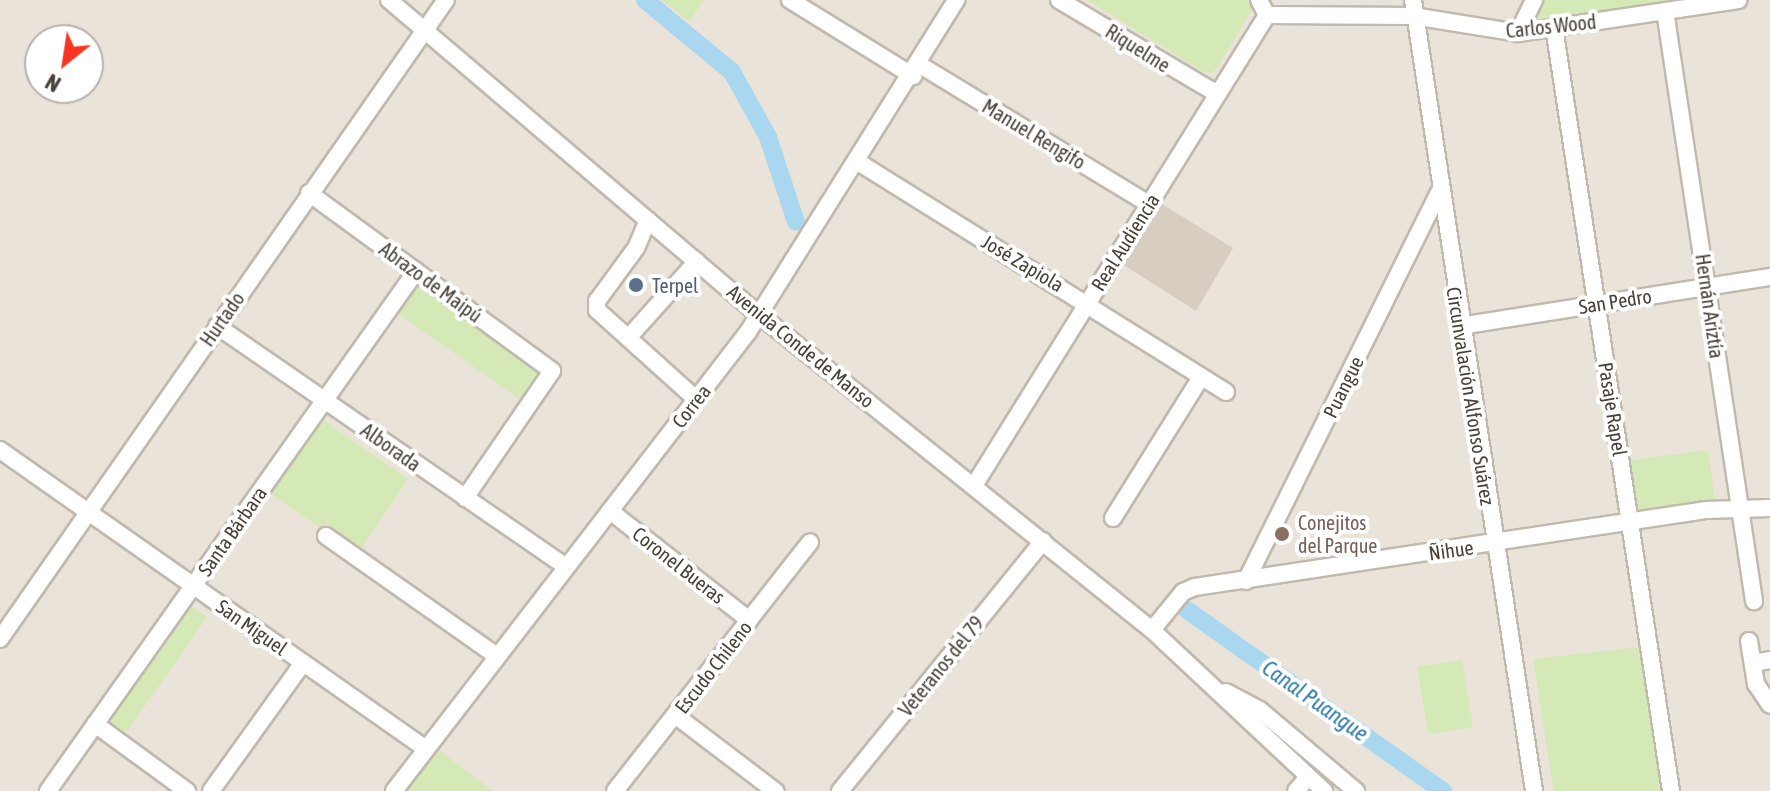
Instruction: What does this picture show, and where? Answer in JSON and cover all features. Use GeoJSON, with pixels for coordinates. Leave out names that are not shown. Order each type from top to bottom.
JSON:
{"type":"FeatureCollection","features":[{"type":"Feature","properties":{"kind":"street","name":"Avenida Conde de Manso"},"geometry":{"type":"LineString","coordinates":[[389,0],[757,313],[975,484],[1152,630],[1218,688],[1324,791]]}},
{"type":"Feature","properties":{"kind":"street","name":"Hurtado"},"geometry":{"type":"LineString","coordinates":[[0,639],[446,0]]}},
{"type":"Feature","properties":{"kind":"street","name":"Manuel Rengifo"},"geometry":{"type":"LineString","coordinates":[[790,0],[1149,204]]}},
{"type":"Feature","properties":{"kind":"street","name":"Correa"},"geometry":{"type":"LineString","coordinates":[[394,791],[696,399],[858,162],[956,0]]}},
{"type":"Feature","properties":{"kind":"street","name":"Riquelme"},"geometry":{"type":"LineString","coordinates":[[1059,0],[1217,94]]}},
{"type":"Feature","properties":{"kind":"street"},"geometry":{"type":"LineString","coordinates":[[1518,33],[1534,0]]}},
{"type":"Feature","properties":{"kind":"street","name":"Carlos Wood"},"geometry":{"type":"LineString","coordinates":[[1263,7],[1413,8],[1518,33],[1672,7],[1739,0]]}},
{"type":"Feature","properties":{"kind":"street","name":"Real Audiencia"},"geometry":{"type":"LineString","coordinates":[[975,484],[1217,94],[1263,7]]}},
{"type":"Feature","properties":{"kind":"street","name":"Hernán Ariztía"},"geometry":{"type":"LineString","coordinates":[[1672,7],[1707,287],[1754,601]]}},
{"type":"Feature","properties":{"kind":"street","name":"Circunvalación Alfonso Suárez"},"geometry":{"type":"LineString","coordinates":[[1413,8],[1439,193],[1534,791]]}},
{"type":"Feature","properties":{"kind":"street","name":"Pasaje Rapel"},"geometry":{"type":"LineString","coordinates":[[1554,27],[1671,791]]}},
{"type":"Feature","properties":{"kind":"street","name":"José Zapiola"},"geometry":{"type":"LineString","coordinates":[[858,162],[1088,302],[1226,392]]}},
{"type":"Feature","properties":{"kind":"street","name":"Abrazo de Maipú"},"geometry":{"type":"LineString","coordinates":[[309,193],[552,371],[465,498]]}},
{"type":"Feature","properties":{"kind":"street","name":"Puangue"},"geometry":{"type":"LineString","coordinates":[[1246,581],[1439,193]]}},
{"type":"Feature","properties":{"kind":"street"},"geometry":{"type":"LineString","coordinates":[[648,220],[636,248],[596,305],[696,399]]}},
{"type":"Feature","properties":{"kind":"street"},"geometry":{"type":"LineString","coordinates":[[628,338],[697,261]]}},
{"type":"Feature","properties":{"kind":"street","name":"Santa Bárbara"},"geometry":{"type":"LineString","coordinates":[[48,791],[416,271]]}},
{"type":"Feature","properties":{"kind":"street","name":"San Pedro"},"geometry":{"type":"LineString","coordinates":[[1460,326],[1770,277]]}},
{"type":"Feature","properties":{"kind":"street","name":"Alborada"},"geometry":{"type":"LineString","coordinates":[[217,326],[566,567]]}},
{"type":"Feature","properties":{"kind":"street"},"geometry":{"type":"LineString","coordinates":[[1113,518],[1201,377]]}},
{"type":"Feature","properties":{"kind":"street","name":"San Miguel"},"geometry":{"type":"LineString","coordinates":[[0,450],[426,749]]}},
{"type":"Feature","properties":{"kind":"street","name":"Ñihue"},"geometry":{"type":"LineString","coordinates":[[1152,630],[1183,592],[1631,522],[1770,508]]}},
{"type":"Feature","properties":{"kind":"street","name":"Coronel Bueras"},"geometry":{"type":"LineString","coordinates":[[610,511],[749,620]]}},
{"type":"Feature","properties":{"kind":"street"},"geometry":{"type":"LineString","coordinates":[[326,536],[497,656]]}},
{"type":"Feature","properties":{"kind":"street","name":"Veteranos del 79"},"geometry":{"type":"LineString","coordinates":[[840,791],[1043,541]]}},
{"type":"Feature","properties":{"kind":"street","name":"Escudo Chileno"},"geometry":{"type":"LineString","coordinates":[[615,791],[810,542]]}},
{"type":"Feature","properties":{"kind":"street"},"geometry":{"type":"LineString","coordinates":[[1749,641],[1758,689],[1770,705]]}},
{"type":"Feature","properties":{"kind":"street"},"geometry":{"type":"LineString","coordinates":[[1753,663],[1770,660]]}},
{"type":"Feature","properties":{"kind":"street"},"geometry":{"type":"LineString","coordinates":[[211,791],[303,663]]}},
{"type":"Feature","properties":{"kind":"street","name":"Avenida Conde de Manso"},"geometry":{"type":"LineString","coordinates":[[1218,688],[1260,710],[1356,791]]}},
{"type":"Feature","properties":{"kind":"street"},"geometry":{"type":"LineString","coordinates":[[675,715],[775,791]]}},
{"type":"Feature","properties":{"kind":"street"},"geometry":{"type":"LineString","coordinates":[[95,724],[187,791]]}},
{"type":"Feature","properties":{"kind":"street"},"geometry":{"type":"LineString","coordinates":[[1296,791],[1308,777]]}},
{"type":"Feature","properties":{"kind":"shaded area"},"geometry":{"type":"Polygon","coordinates":[[[0,0],[1770,0],[1770,791],[0,791],[0,0]]]}},
{"type":"Feature","properties":{"kind":"green space"},"geometry":{"type":"Polygon","coordinates":[[[662,0],[704,0],[689,22],[662,0]]]}},
{"type":"Feature","properties":{"kind":"green space"},"geometry":{"type":"Polygon","coordinates":[[[1087,0],[1246,0],[1252,10],[1215,71],[1206,73],[1087,0]]]}},
{"type":"Feature","properties":{"kind":"green space"},"geometry":{"type":"Polygon","coordinates":[[[1546,0],[1670,0],[1670,5],[1535,23],[1546,0]]]}},
{"type":"Feature","properties":{"kind":"green space"},"geometry":{"type":"Polygon","coordinates":[[[419,284],[540,369],[520,399],[397,313],[419,284]]]}},
{"type":"Feature","properties":{"kind":"green space"},"geometry":{"type":"Polygon","coordinates":[[[317,416],[408,479],[358,553],[266,490],[317,416]]]}},
{"type":"Feature","properties":{"kind":"green space"},"geometry":{"type":"Polygon","coordinates":[[[1708,450],[1715,501],[1632,511],[1626,461],[1708,450]]]}},
{"type":"Feature","properties":{"kind":"green space"},"geometry":{"type":"Polygon","coordinates":[[[188,604],[207,617],[125,734],[106,721],[188,604]]]}},
{"type":"Feature","properties":{"kind":"green space"},"geometry":{"type":"Polygon","coordinates":[[[1643,647],[1665,791],[1554,791],[1533,659],[1643,647]]]}},
{"type":"Feature","properties":{"kind":"green space"},"geometry":{"type":"Polygon","coordinates":[[[1462,660],[1473,727],[1428,734],[1417,667],[1462,660]]]}},
{"type":"Feature","properties":{"kind":"green space"},"geometry":{"type":"Polygon","coordinates":[[[438,749],[493,791],[406,791],[438,749]]]}},
{"type":"Feature","properties":{"kind":"building"},"geometry":{"type":"Polygon","coordinates":[[[1162,204],[1233,248],[1196,311],[1124,265],[1162,204]]]}},
{"type":"Feature","properties":{"kind":"waterway","name":"Canal Puangue"},"geometry":{"type":"LineString","coordinates":[[645,0],[732,72],[768,137],[796,222]]}},
{"type":"Feature","properties":{"kind":"waterway","name":"Canal Puangue"},"geometry":{"type":"LineString","coordinates":[[1187,610],[1443,791]]}},
{"type":"Feature","properties":{"kind":"place","name":"Terpel"},"geometry":{"type":"Point","coordinates":[636,285]}},
{"type":"Feature","properties":{"kind":"place","name":"Conejitos del Parque"},"geometry":{"type":"Point","coordinates":[1282,534]}}]}
